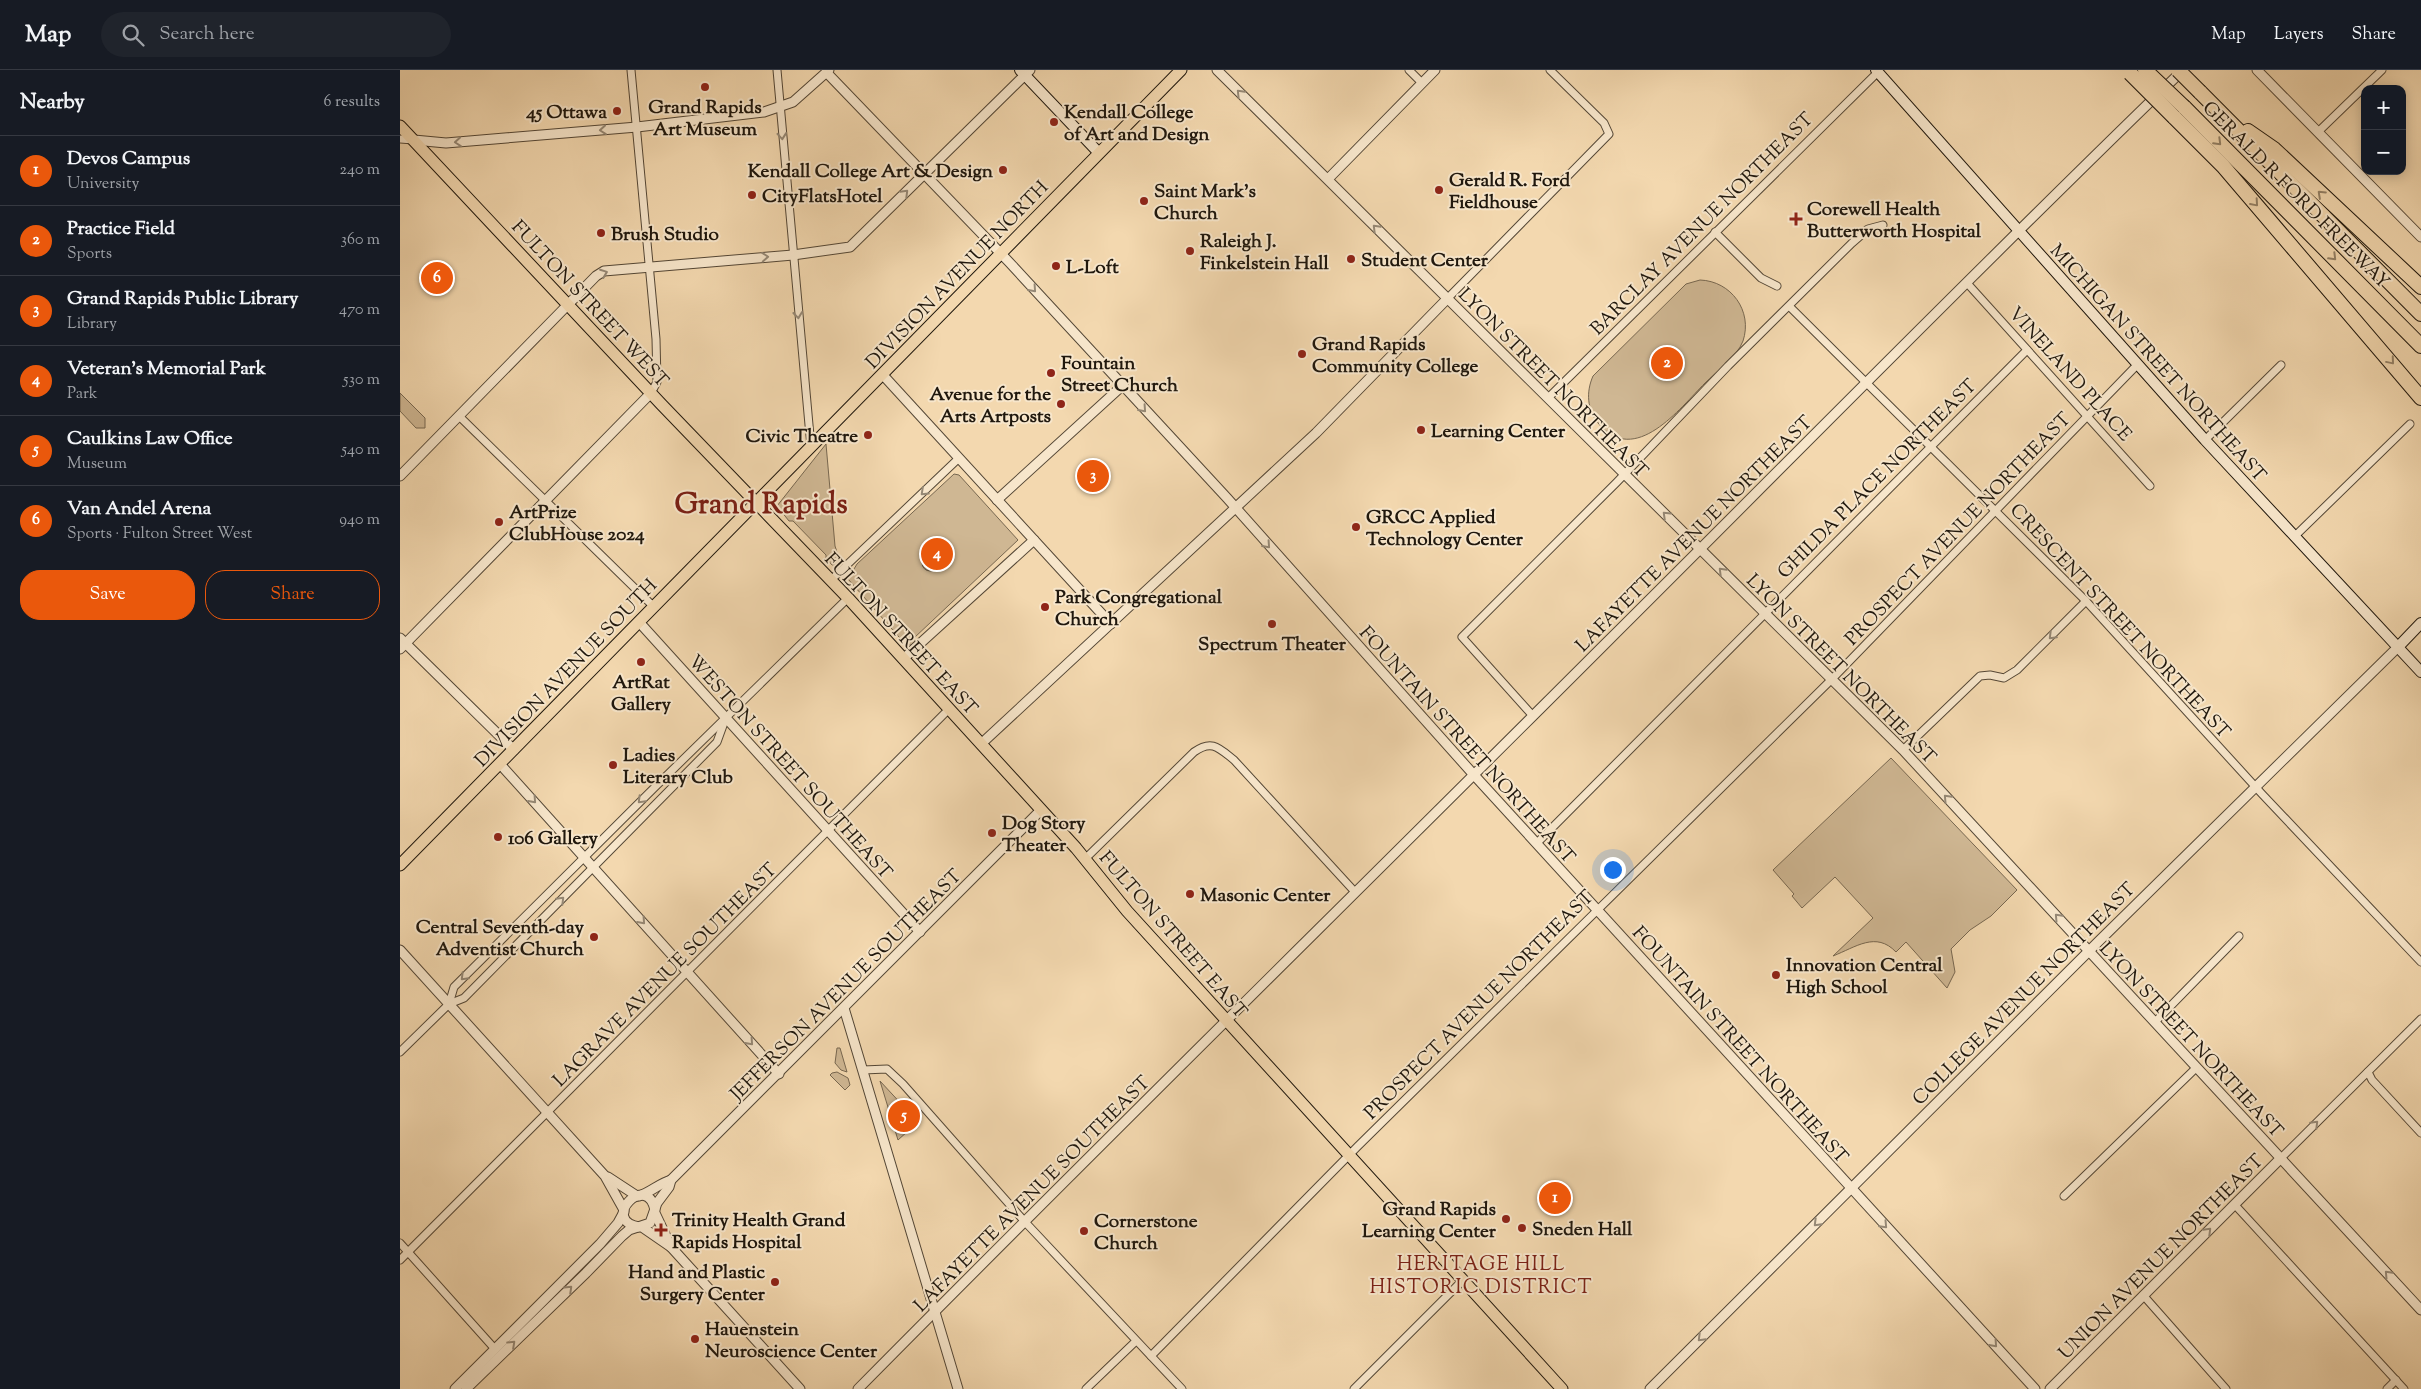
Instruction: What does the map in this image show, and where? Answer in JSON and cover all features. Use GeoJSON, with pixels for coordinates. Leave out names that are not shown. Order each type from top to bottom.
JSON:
{"type":"FeatureCollection","features":[{"type":"Feature","properties":{"kind":"highway","name":"GERALD R FORD FREEWAY"},"geometry":{"type":"LineString","coordinates":[[2145,70],[2179,112],[2421,346]]}},
{"type":"Feature","properties":{"kind":"highway","name":"GERALD R FORD FREEWAY"},"geometry":{"type":"LineString","coordinates":[[2178,70],[2421,314]]}},
{"type":"Feature","properties":{"kind":"highway"},"geometry":{"type":"LineString","coordinates":[[2129,71],[2179,112],[2229,174],[2421,398]]}},
{"type":"Feature","properties":{"kind":"highway"},"geometry":{"type":"LineString","coordinates":[[2221,113],[2274,149],[2421,287]]}},
{"type":"Feature","properties":{"kind":"main road","name":"DIVISION AVENUE NORTH"},"geometry":{"type":"LineString","coordinates":[[757,504],[1000,253],[1181,70]]}},
{"type":"Feature","properties":{"kind":"main road","name":"MICHIGAN STREET NORTHEAST"},"geometry":{"type":"LineString","coordinates":[[1877,71],[2205,440],[2421,672]]}},
{"type":"Feature","properties":{"kind":"main road"},"geometry":{"type":"LineString","coordinates":[[1025,72],[1099,153]]}},
{"type":"Feature","properties":{"kind":"main road","name":"FULTON STREET WEST"},"geometry":{"type":"LineString","coordinates":[[400,126],[650,393],[757,504]]}},
{"type":"Feature","properties":{"kind":"main road","name":"FULTON STREET EAST"},"geometry":{"type":"LineString","coordinates":[[757,504],[848,598],[949,708],[1085,860],[1122,906],[1562,1389]]}},
{"type":"Feature","properties":{"kind":"main road","name":"DIVISION AVENUE SOUTH"},"geometry":{"type":"LineString","coordinates":[[400,865],[653,606],[757,504]]}},
{"type":"Feature","properties":{"kind":"main road","name":"COLLEGE AVENUE NORTHEAST"},"geometry":{"type":"LineString","coordinates":[[2398,647],[2421,623]]}},
{"type":"Feature","properties":{"kind":"street"},"geometry":{"type":"LineString","coordinates":[[514,750],[402,643],[545,502],[650,393],[658,378],[631,70]]}},
{"type":"Feature","properties":{"kind":"street"},"geometry":{"type":"LineString","coordinates":[[777,70],[792,255],[811,447]]}},
{"type":"Feature","properties":{"kind":"street","name":"LYON STREET NORTHEAST"},"geometry":{"type":"LineString","coordinates":[[1217,70],[1903,750],[2421,1310]]}},
{"type":"Feature","properties":{"kind":"street"},"geometry":{"type":"LineString","coordinates":[[1409,70],[1422,83]]}},
{"type":"Feature","properties":{"kind":"street"},"geometry":{"type":"LineString","coordinates":[[1328,179],[1435,70]]}},
{"type":"Feature","properties":{"kind":"street"},"geometry":{"type":"LineString","coordinates":[[981,744],[1316,433],[1610,132],[1600,119],[1550,70]]}},
{"type":"Feature","properties":{"kind":"street","name":"LAFAYETTE AVENUE NORTHEAST"},"geometry":{"type":"LineString","coordinates":[[1226,1020],[1701,549],[2018,230],[2183,70]]}},
{"type":"Feature","properties":{"kind":"street"},"geometry":{"type":"LineString","coordinates":[[2257,70],[2419,232]]}},
{"type":"Feature","properties":{"kind":"street"},"geometry":{"type":"LineString","coordinates":[[2319,130],[2382,70]]}},
{"type":"Feature","properties":{"kind":"street"},"geometry":{"type":"LineString","coordinates":[[400,139],[446,143],[637,127],[764,112],[780,108],[801,97],[828,71]]}},
{"type":"Feature","properties":{"kind":"street","name":"FOUNTAIN STREET NORTHEAST"},"geometry":{"type":"LineString","coordinates":[[828,71],[923,175],[1000,253],[1236,508],[1596,910],[2035,1389]]}},
{"type":"Feature","properties":{"kind":"street","name":"BARCLAY AVENUE NORTHEAST"},"geometry":{"type":"LineString","coordinates":[[1548,398],[1877,71]]}},
{"type":"Feature","properties":{"kind":"street"},"geometry":{"type":"LineString","coordinates":[[400,476],[596,276],[604,271],[792,255],[850,247],[1025,72]]}},
{"type":"Feature","properties":{"kind":"street"},"geometry":{"type":"LineString","coordinates":[[1533,716],[1462,637],[1728,366],[1868,229],[1883,226]]}},
{"type":"Feature","properties":{"kind":"street"},"geometry":{"type":"LineString","coordinates":[[1715,232],[1761,278],[1777,286]]}},
{"type":"Feature","properties":{"kind":"street","name":"VINELAND PLACE"},"geometry":{"type":"LineString","coordinates":[[1967,283],[2150,486]]}},
{"type":"Feature","properties":{"kind":"street","name":"CRESCENT STREET NORTHEAST"},"geometry":{"type":"LineString","coordinates":[[1790,307],[2086,601],[2255,786],[2421,962]]}},
{"type":"Feature","properties":{"kind":"street","name":"GHILDA PLACE NORTHEAST"},"geometry":{"type":"LineString","coordinates":[[1537,843],[1763,613],[1932,447],[2027,350]]}},
{"type":"Feature","properties":{"kind":"street","name":"PROSPECT AVENUE NORTHEAST"},"geometry":{"type":"LineString","coordinates":[[1151,1356],[1349,1155],[1832,679],[2137,364]]}},
{"type":"Feature","properties":{"kind":"street"},"geometry":{"type":"LineString","coordinates":[[2205,440],[2280,365]]}},
{"type":"Feature","properties":{"kind":"street"},"geometry":{"type":"LineString","coordinates":[[882,374],[1110,624]]}},
{"type":"Feature","properties":{"kind":"street"},"geometry":{"type":"LineString","coordinates":[[997,500],[1122,386]]}},
{"type":"Feature","properties":{"kind":"street"},"geometry":{"type":"LineString","coordinates":[[459,416],[653,606]]}},
{"type":"Feature","properties":{"kind":"street"},"geometry":{"type":"LineString","coordinates":[[2294,537],[2410,424]]}},
{"type":"Feature","properties":{"kind":"street"},"geometry":{"type":"LineString","coordinates":[[830,580],[959,458]]}},
{"type":"Feature","properties":{"kind":"street"},"geometry":{"type":"LineString","coordinates":[[904,659],[1034,540]]}},
{"type":"Feature","properties":{"kind":"street"},"geometry":{"type":"LineString","coordinates":[[449,1004],[454,987],[584,856],[848,598]]}},
{"type":"Feature","properties":{"kind":"street"},"geometry":{"type":"LineString","coordinates":[[1903,750],[1980,676],[1990,675],[2004,678],[2017,670],[2086,601]]}},
{"type":"Feature","properties":{"kind":"street","name":"WESTON STREET SOUTHEAST"},"geometry":{"type":"LineString","coordinates":[[639,622],[920,932]]}},
{"type":"Feature","properties":{"kind":"street","name":"COLLEGE AVENUE NORTHEAST"},"geometry":{"type":"LineString","coordinates":[[1650,1389],[2255,786],[2398,647]]}},
{"type":"Feature","properties":{"kind":"street","name":"LAGRAVE AVENUE SOUTHEAST"},"geometry":{"type":"LineString","coordinates":[[400,1260],[688,973],[949,708]]}},
{"type":"Feature","properties":{"kind":"street"},"geometry":{"type":"LineString","coordinates":[[400,1052],[449,1004],[464,998],[717,742],[726,718]]}},
{"type":"Feature","properties":{"kind":"street"},"geometry":{"type":"LineString","coordinates":[[1085,860],[1203,746],[1210,744],[1220,748],[1234,760],[1355,892]]}},
{"type":"Feature","properties":{"kind":"street"},"geometry":{"type":"LineString","coordinates":[[500,764],[780,1074]]}},
{"type":"Feature","properties":{"kind":"street","name":"JEFFERSON AVENUE SOUTHEAST"},"geometry":{"type":"LineString","coordinates":[[655,1212],[672,1180],[780,1074],[1041,810]]}},
{"type":"Feature","properties":{"kind":"street"},"geometry":{"type":"LineString","coordinates":[[2155,1022],[2239,936]]}},
{"type":"Feature","properties":{"kind":"street"},"geometry":{"type":"LineString","coordinates":[[400,950],[605,1176],[630,1224],[641,1227],[665,1245],[671,1247]]}},
{"type":"Feature","properties":{"kind":"street"},"geometry":{"type":"LineString","coordinates":[[844,1008],[958,1389]]}},
{"type":"Feature","properties":{"kind":"street","name":"UNION AVENUE NORTHEAST"},"geometry":{"type":"LineString","coordinates":[[2050,1389],[2421,1019]]}},
{"type":"Feature","properties":{"kind":"street","name":"LAFAYETTE AVENUE SOUTHEAST"},"geometry":{"type":"LineString","coordinates":[[858,1389],[1226,1020]]}},
{"type":"Feature","properties":{"kind":"street"},"geometry":{"type":"LineString","coordinates":[[2064,1196],[2196,1068]]}},
{"type":"Feature","properties":{"kind":"street"},"geometry":{"type":"LineString","coordinates":[[863,1070],[887,1069],[1026,1222],[1182,1389]]}},
{"type":"Feature","properties":{"kind":"street"},"geometry":{"type":"LineString","coordinates":[[2368,1072],[2372,1080],[2421,1133]]}},
{"type":"Feature","properties":{"kind":"street"},"geometry":{"type":"LineString","coordinates":[[605,1176],[638,1196],[649,1199],[671,1247],[800,1389]]}},
{"type":"Feature","properties":{"kind":"street","name":"JEFFERSON AVENUE SOUTHEAST"},"geometry":{"type":"LineString","coordinates":[[638,1196],[654,1190],[664,1182],[672,1180]]}},
{"type":"Feature","properties":{"kind":"street"},"geometry":{"type":"LineString","coordinates":[[455,1389],[600,1244],[618,1223],[629,1200],[638,1196]]}},
{"type":"Feature","properties":{"kind":"street"},"geometry":{"type":"LineString","coordinates":[[2235,1206],[2404,1389]]}},
{"type":"Feature","properties":{"kind":"street"},"geometry":{"type":"LineString","coordinates":[[466,1389],[586,1273],[616,1241],[629,1230],[650,1223],[655,1212]]}},
{"type":"Feature","properties":{"kind":"street"},"geometry":{"type":"LineString","coordinates":[[400,1243],[494,1348]]}},
{"type":"Feature","properties":{"kind":"street"},"geometry":{"type":"LineString","coordinates":[[1354,1389],[1463,1280]]}},
{"type":"Feature","properties":{"kind":"street"},"geometry":{"type":"LineString","coordinates":[[2143,1295],[2226,1389]]}},
{"type":"Feature","properties":{"kind":"street"},"geometry":{"type":"LineString","coordinates":[[1086,1389],[1136,1340]]}},
{"type":"Feature","properties":{"kind":"street"},"geometry":{"type":"LineString","coordinates":[[2387,1389],[2396,1380]]}},
{"type":"Feature","properties":{"kind":"shaded area"},"geometry":{"type":"Polygon","coordinates":[[[1700,280],[1721,286],[1737,300],[1745,319],[1745,330],[1740,347],[1732,358],[1670,419],[1656,429],[1642,437],[1627,439],[1612,435],[1594,418],[1590,406],[1589,388],[1593,376],[1686,284],[1700,280]]]}},
{"type":"Feature","properties":{"kind":"shaded area"},"geometry":{"type":"Polygon","coordinates":[[[400,393],[425,418],[425,428],[416,428],[400,411],[400,393]]]}},
{"type":"Feature","properties":{"kind":"shaded area"},"geometry":{"type":"Polygon","coordinates":[[[826,444],[835,546],[840,561],[838,564],[832,565],[826,558],[826,555],[793,521],[789,521],[777,506],[826,444]]]}},
{"type":"Feature","properties":{"kind":"shaded area"},"geometry":{"type":"Polygon","coordinates":[[[954,474],[959,475],[1018,540],[914,638],[915,641],[911,645],[906,645],[848,579],[857,564],[954,474]]]}},
{"type":"Feature","properties":{"kind":"shaded area"},"geometry":{"type":"Polygon","coordinates":[[[927,555],[933,555],[938,560],[936,569],[927,571],[922,566],[922,560],[927,555]]]}},
{"type":"Feature","properties":{"kind":"shaded area"},"geometry":{"type":"Polygon","coordinates":[[[1891,758],[2017,890],[1991,916],[1970,930],[1951,949],[1955,972],[1947,988],[1906,942],[1896,952],[1888,946],[1873,942],[1858,945],[1833,956],[1873,918],[1835,877],[1802,908],[1792,896],[1794,894],[1773,870],[1891,758]]]}},
{"type":"Feature","properties":{"kind":"shaded area"},"geometry":{"type":"Polygon","coordinates":[[[837,1048],[840,1048],[847,1072],[841,1070],[835,1063],[837,1048]]]}},
{"type":"Feature","properties":{"kind":"shaded area"},"geometry":{"type":"Polygon","coordinates":[[[837,1072],[848,1078],[850,1085],[845,1090],[830,1075],[837,1072]]]}},
{"type":"Feature","properties":{"kind":"shaded area"},"geometry":{"type":"Polygon","coordinates":[[[880,1081],[918,1122],[898,1140],[880,1081]]]}},
{"type":"Feature","properties":{"kind":"place","name":"Grand Rapids Art Museum"},"geometry":{"type":"Point","coordinates":[705,87]}},
{"type":"Feature","properties":{"kind":"place","name":"45 Ottawa"},"geometry":{"type":"Point","coordinates":[617,111]}},
{"type":"Feature","properties":{"kind":"place","name":"Kendall College of Art and Design"},"geometry":{"type":"Point","coordinates":[1054,122]}},
{"type":"Feature","properties":{"kind":"place","name":"Kendall College Art & Design"},"geometry":{"type":"Point","coordinates":[1003,170]}},
{"type":"Feature","properties":{"kind":"place","name":"Gerald R. Ford Fieldhouse"},"geometry":{"type":"Point","coordinates":[1439,190]}},
{"type":"Feature","properties":{"kind":"place","name":"CityFlatsHotel"},"geometry":{"type":"Point","coordinates":[752,195]}},
{"type":"Feature","properties":{"kind":"place","name":"Saint Mark's Church"},"geometry":{"type":"Point","coordinates":[1144,201]}},
{"type":"Feature","properties":{"kind":"place","name":"Corewell Health Butterworth Hospital"},"geometry":{"type":"Point","coordinates":[1796,219]}},
{"type":"Feature","properties":{"kind":"place","name":"Brush Studio"},"geometry":{"type":"Point","coordinates":[601,233]}},
{"type":"Feature","properties":{"kind":"place","name":"Raleigh J. Finkelstein Hall"},"geometry":{"type":"Point","coordinates":[1190,251]}},
{"type":"Feature","properties":{"kind":"place","name":"Student Center"},"geometry":{"type":"Point","coordinates":[1351,259]}},
{"type":"Feature","properties":{"kind":"place","name":"L-Loft"},"geometry":{"type":"Point","coordinates":[1056,266]}},
{"type":"Feature","properties":{"kind":"place","name":"Van Andel Arena"},"geometry":{"type":"Point","coordinates":[437,278]}},
{"type":"Feature","properties":{"kind":"place","name":"Grand Rapids Community College"},"geometry":{"type":"Point","coordinates":[1302,354]}},
{"type":"Feature","properties":{"kind":"place","name":"Practice Field"},"geometry":{"type":"Point","coordinates":[1667,363]}},
{"type":"Feature","properties":{"kind":"place","name":"Fountain Street Church"},"geometry":{"type":"Point","coordinates":[1051,373]}},
{"type":"Feature","properties":{"kind":"place","name":"Avenue for the Arts Artposts"},"geometry":{"type":"Point","coordinates":[1061,404]}},
{"type":"Feature","properties":{"kind":"place","name":"Learning Center"},"geometry":{"type":"Point","coordinates":[1421,430]}},
{"type":"Feature","properties":{"kind":"place","name":"Civic Theatre"},"geometry":{"type":"Point","coordinates":[868,435]}},
{"type":"Feature","properties":{"kind":"place","name":"Grand Rapids Public Library"},"geometry":{"type":"Point","coordinates":[1093,476]}},
{"type":"Feature","properties":{"kind":"place","name":"ArtPrize ClubHouse 2024"},"geometry":{"type":"Point","coordinates":[499,522]}},
{"type":"Feature","properties":{"kind":"place","name":"GRCC Applied Technology Center"},"geometry":{"type":"Point","coordinates":[1356,527]}},
{"type":"Feature","properties":{"kind":"place","name":"Veteran's Memorial Park"},"geometry":{"type":"Point","coordinates":[937,554]}},
{"type":"Feature","properties":{"kind":"place","name":"Park Congregational Church"},"geometry":{"type":"Point","coordinates":[1045,607]}},
{"type":"Feature","properties":{"kind":"place","name":"Spectrum Theater"},"geometry":{"type":"Point","coordinates":[1272,624]}},
{"type":"Feature","properties":{"kind":"place","name":"ArtRat Gallery"},"geometry":{"type":"Point","coordinates":[641,662]}},
{"type":"Feature","properties":{"kind":"place","name":"Ladies Literary Club"},"geometry":{"type":"Point","coordinates":[613,765]}},
{"type":"Feature","properties":{"kind":"place","name":"Dog Story Theater"},"geometry":{"type":"Point","coordinates":[992,833]}},
{"type":"Feature","properties":{"kind":"place","name":"106 Gallery"},"geometry":{"type":"Point","coordinates":[498,837]}},
{"type":"Feature","properties":{"kind":"place","name":"Masonic Center"},"geometry":{"type":"Point","coordinates":[1190,894]}},
{"type":"Feature","properties":{"kind":"place","name":"Central Seventh-day Adventist Church"},"geometry":{"type":"Point","coordinates":[594,937]}},
{"type":"Feature","properties":{"kind":"place","name":"Innovation Central High School"},"geometry":{"type":"Point","coordinates":[1776,975]}},
{"type":"Feature","properties":{"kind":"place","name":"Caulkins Law Office"},"geometry":{"type":"Point","coordinates":[904,1116]}},
{"type":"Feature","properties":{"kind":"place","name":"Devos Campus"},"geometry":{"type":"Point","coordinates":[1555,1198]}},
{"type":"Feature","properties":{"kind":"place","name":"Grand Rapids Learning Center"},"geometry":{"type":"Point","coordinates":[1506,1219]}},
{"type":"Feature","properties":{"kind":"place","name":"Sneden Hall"},"geometry":{"type":"Point","coordinates":[1522,1228]}},
{"type":"Feature","properties":{"kind":"place","name":"Trinity Health Grand Rapids Hospital"},"geometry":{"type":"Point","coordinates":[661,1230]}},
{"type":"Feature","properties":{"kind":"place","name":"Cornerstone Church"},"geometry":{"type":"Point","coordinates":[1084,1231]}},
{"type":"Feature","properties":{"kind":"place","name":"Hand and Plastic Surgery Center"},"geometry":{"type":"Point","coordinates":[775,1282]}},
{"type":"Feature","properties":{"kind":"place","name":"Hauenstein Neuroscience Center"},"geometry":{"type":"Point","coordinates":[695,1339]}},
{"type":"Feature","properties":{"kind":"district","name":"Grand Rapids"},"geometry":{"type":"Point","coordinates":[761,503]}},
{"type":"Feature","properties":{"kind":"district","name":"HERITAGE HILL HISTORIC DISTRICT"},"geometry":{"type":"Point","coordinates":[1481,1274]}}]}
